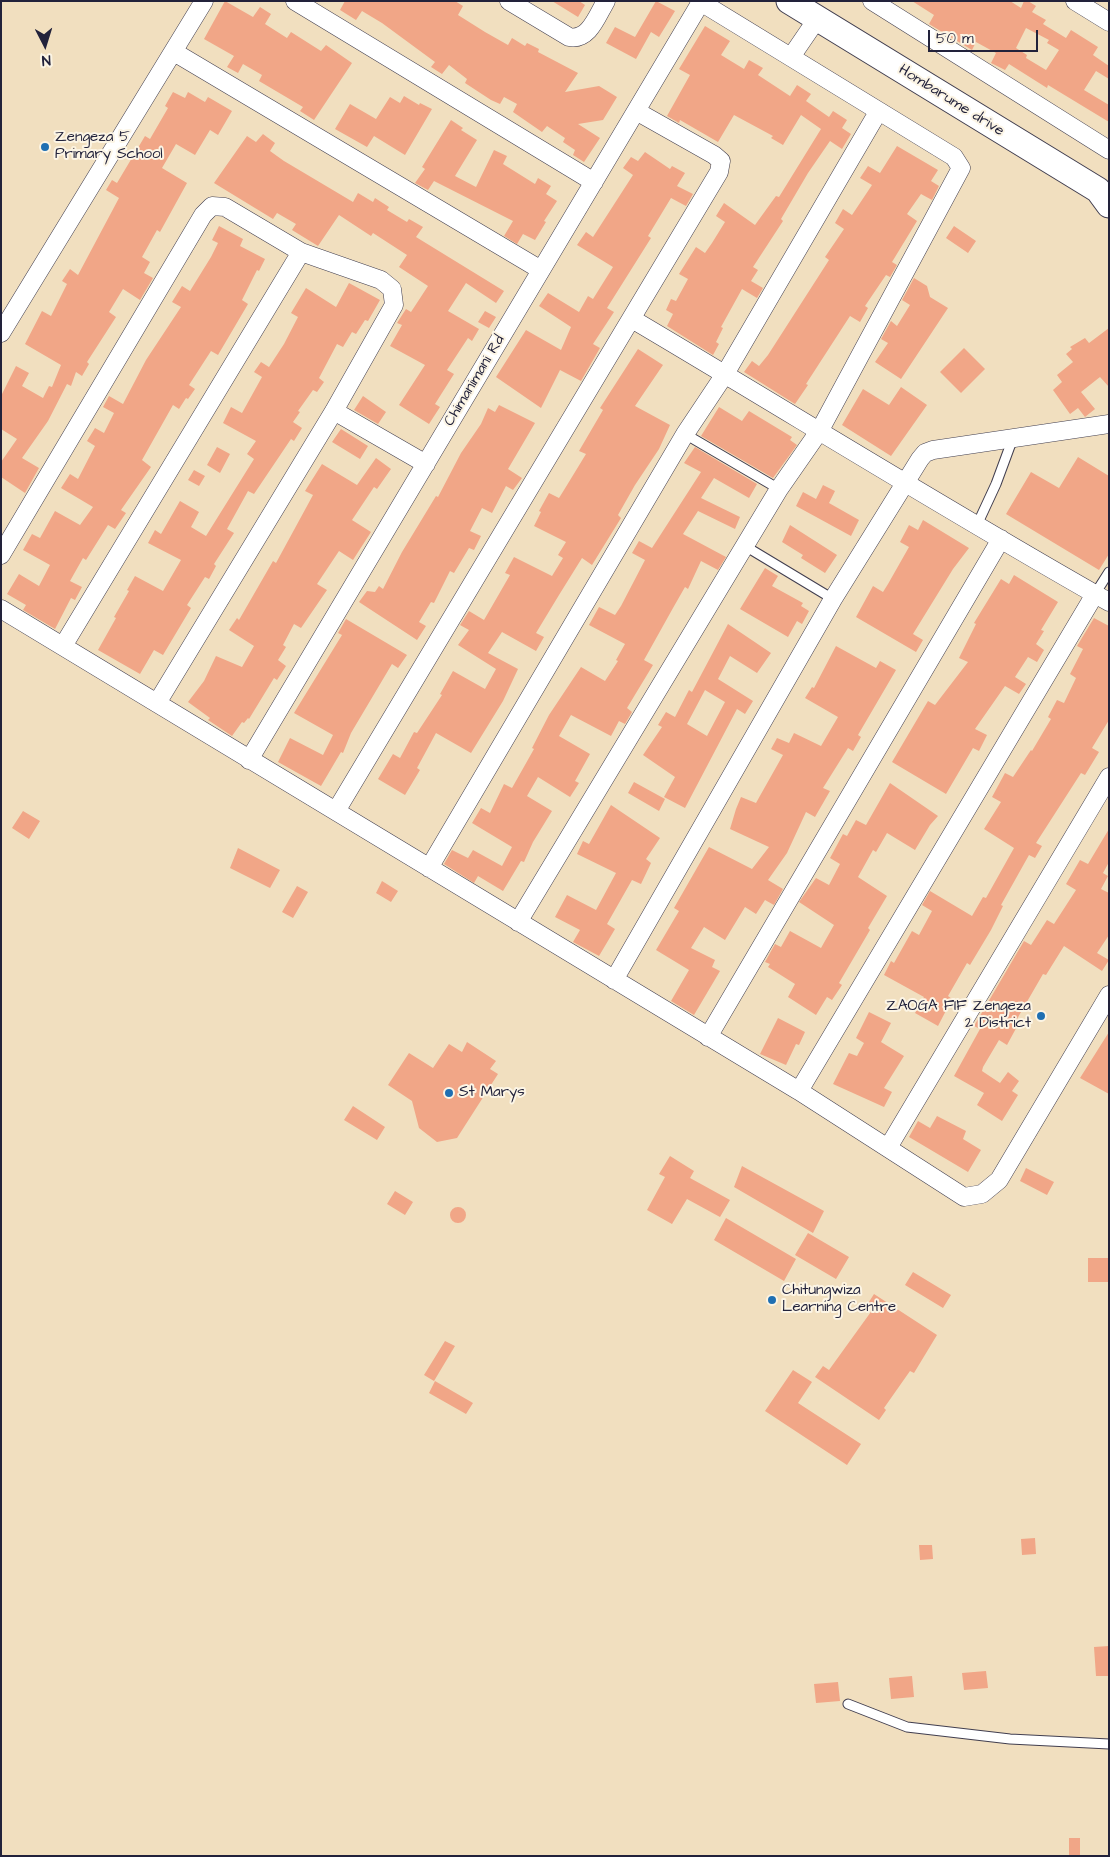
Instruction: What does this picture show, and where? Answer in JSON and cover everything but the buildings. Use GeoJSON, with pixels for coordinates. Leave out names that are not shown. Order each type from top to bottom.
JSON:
{"type":"FeatureCollection","features":[{"type":"Feature","properties":{"kind":"street"},"geometry":{"type":"LineString","coordinates":[[1,334],[204,1]]}},
{"type":"Feature","properties":{"kind":"street"},"geometry":{"type":"LineString","coordinates":[[295,1],[594,182]]}},
{"type":"Feature","properties":{"kind":"street"},"geometry":{"type":"LineString","coordinates":[[509,1],[569,38],[577,39],[586,34],[606,1]]}},
{"type":"Feature","properties":{"kind":"street","name":"Hombarume drive"},"geometry":{"type":"LineString","coordinates":[[789,1],[1098,190],[1109,205]]}},
{"type":"Feature","properties":{"kind":"street"},"geometry":{"type":"LineString","coordinates":[[872,1],[1109,150]]}},
{"type":"Feature","properties":{"kind":"street"},"geometry":{"type":"LineString","coordinates":[[1075,1],[1109,22]]}},
{"type":"Feature","properties":{"kind":"street"},"geometry":{"type":"LineString","coordinates":[[518,922],[780,488],[820,430],[961,168],[954,157],[700,2]]}},
{"type":"Feature","properties":{"kind":"street","name":"Chimanimani Rd"},"geometry":{"type":"LineString","coordinates":[[249,760],[700,2]]}},
{"type":"Feature","properties":{"kind":"street"},"geometry":{"type":"LineString","coordinates":[[791,57],[817,18]]}},
{"type":"Feature","properties":{"kind":"street"},"geometry":{"type":"LineString","coordinates":[[174,52],[541,270]]}},
{"type":"Feature","properties":{"kind":"street"},"geometry":{"type":"LineString","coordinates":[[336,811],[719,172],[721,161],[714,155],[636,111]]}},
{"type":"Feature","properties":{"kind":"street"},"geometry":{"type":"LineString","coordinates":[[429,868],[685,434],[725,374],[878,112]]}},
{"type":"Feature","properties":{"kind":"street"},"geometry":{"type":"LineString","coordinates":[[1,555],[202,214],[212,206],[225,207],[301,252],[381,280],[392,289],[394,305],[334,411],[157,703]]}},
{"type":"Feature","properties":{"kind":"street"},"geometry":{"type":"LineString","coordinates":[[63,646],[301,252]]}},
{"type":"Feature","properties":{"kind":"street"},"geometry":{"type":"LineString","coordinates":[[632,319],[820,430],[905,484],[1102,598],[799,1091]]}},
{"type":"Feature","properties":{"kind":"street"},"geometry":{"type":"LineString","coordinates":[[334,411],[426,464]]}},
{"type":"Feature","properties":{"kind":"street"},"geometry":{"type":"LineString","coordinates":[[614,980],[833,599],[925,453],[1109,424]]}},
{"type":"Feature","properties":{"kind":"street"},"geometry":{"type":"LineString","coordinates":[[708,1037],[1001,539]]}},
{"type":"Feature","properties":{"kind":"street"},"geometry":{"type":"LineString","coordinates":[[1,609],[799,1091],[889,1146],[964,1197],[982,1194],[999,1180],[1109,995]]}},
{"type":"Feature","properties":{"kind":"street"},"geometry":{"type":"LineString","coordinates":[[889,1146],[1109,777]]}},
{"type":"Feature","properties":{"kind":"lane"},"geometry":{"type":"LineString","coordinates":[[685,434],[780,488]]}},
{"type":"Feature","properties":{"kind":"lane"},"geometry":{"type":"LineString","coordinates":[[976,525],[996,484],[1013,438]]}},
{"type":"Feature","properties":{"kind":"lane"},"geometry":{"type":"LineString","coordinates":[[745,546],[833,599]]}},
{"type":"Feature","properties":{"kind":"lane"},"geometry":{"type":"LineString","coordinates":[[1102,598],[1109,572]]}},
{"type":"Feature","properties":{"kind":"lane"},"geometry":{"type":"LineString","coordinates":[[848,1704],[907,1727],[1010,1739],[1109,1744]]}},
{"type":"Feature","properties":{"kind":"place","name":"Zengeza 5 Primary School"},"geometry":{"type":"Point","coordinates":[45,147]}},
{"type":"Feature","properties":{"kind":"place","name":"ZAOGA FIF Zengeza 2 District"},"geometry":{"type":"Point","coordinates":[1041,1016]}},
{"type":"Feature","properties":{"kind":"place","name":"St Marys"},"geometry":{"type":"Point","coordinates":[449,1093]}},
{"type":"Feature","properties":{"kind":"place","name":"Chitungwiza Learning Centre"},"geometry":{"type":"Point","coordinates":[772,1300]}}]}
